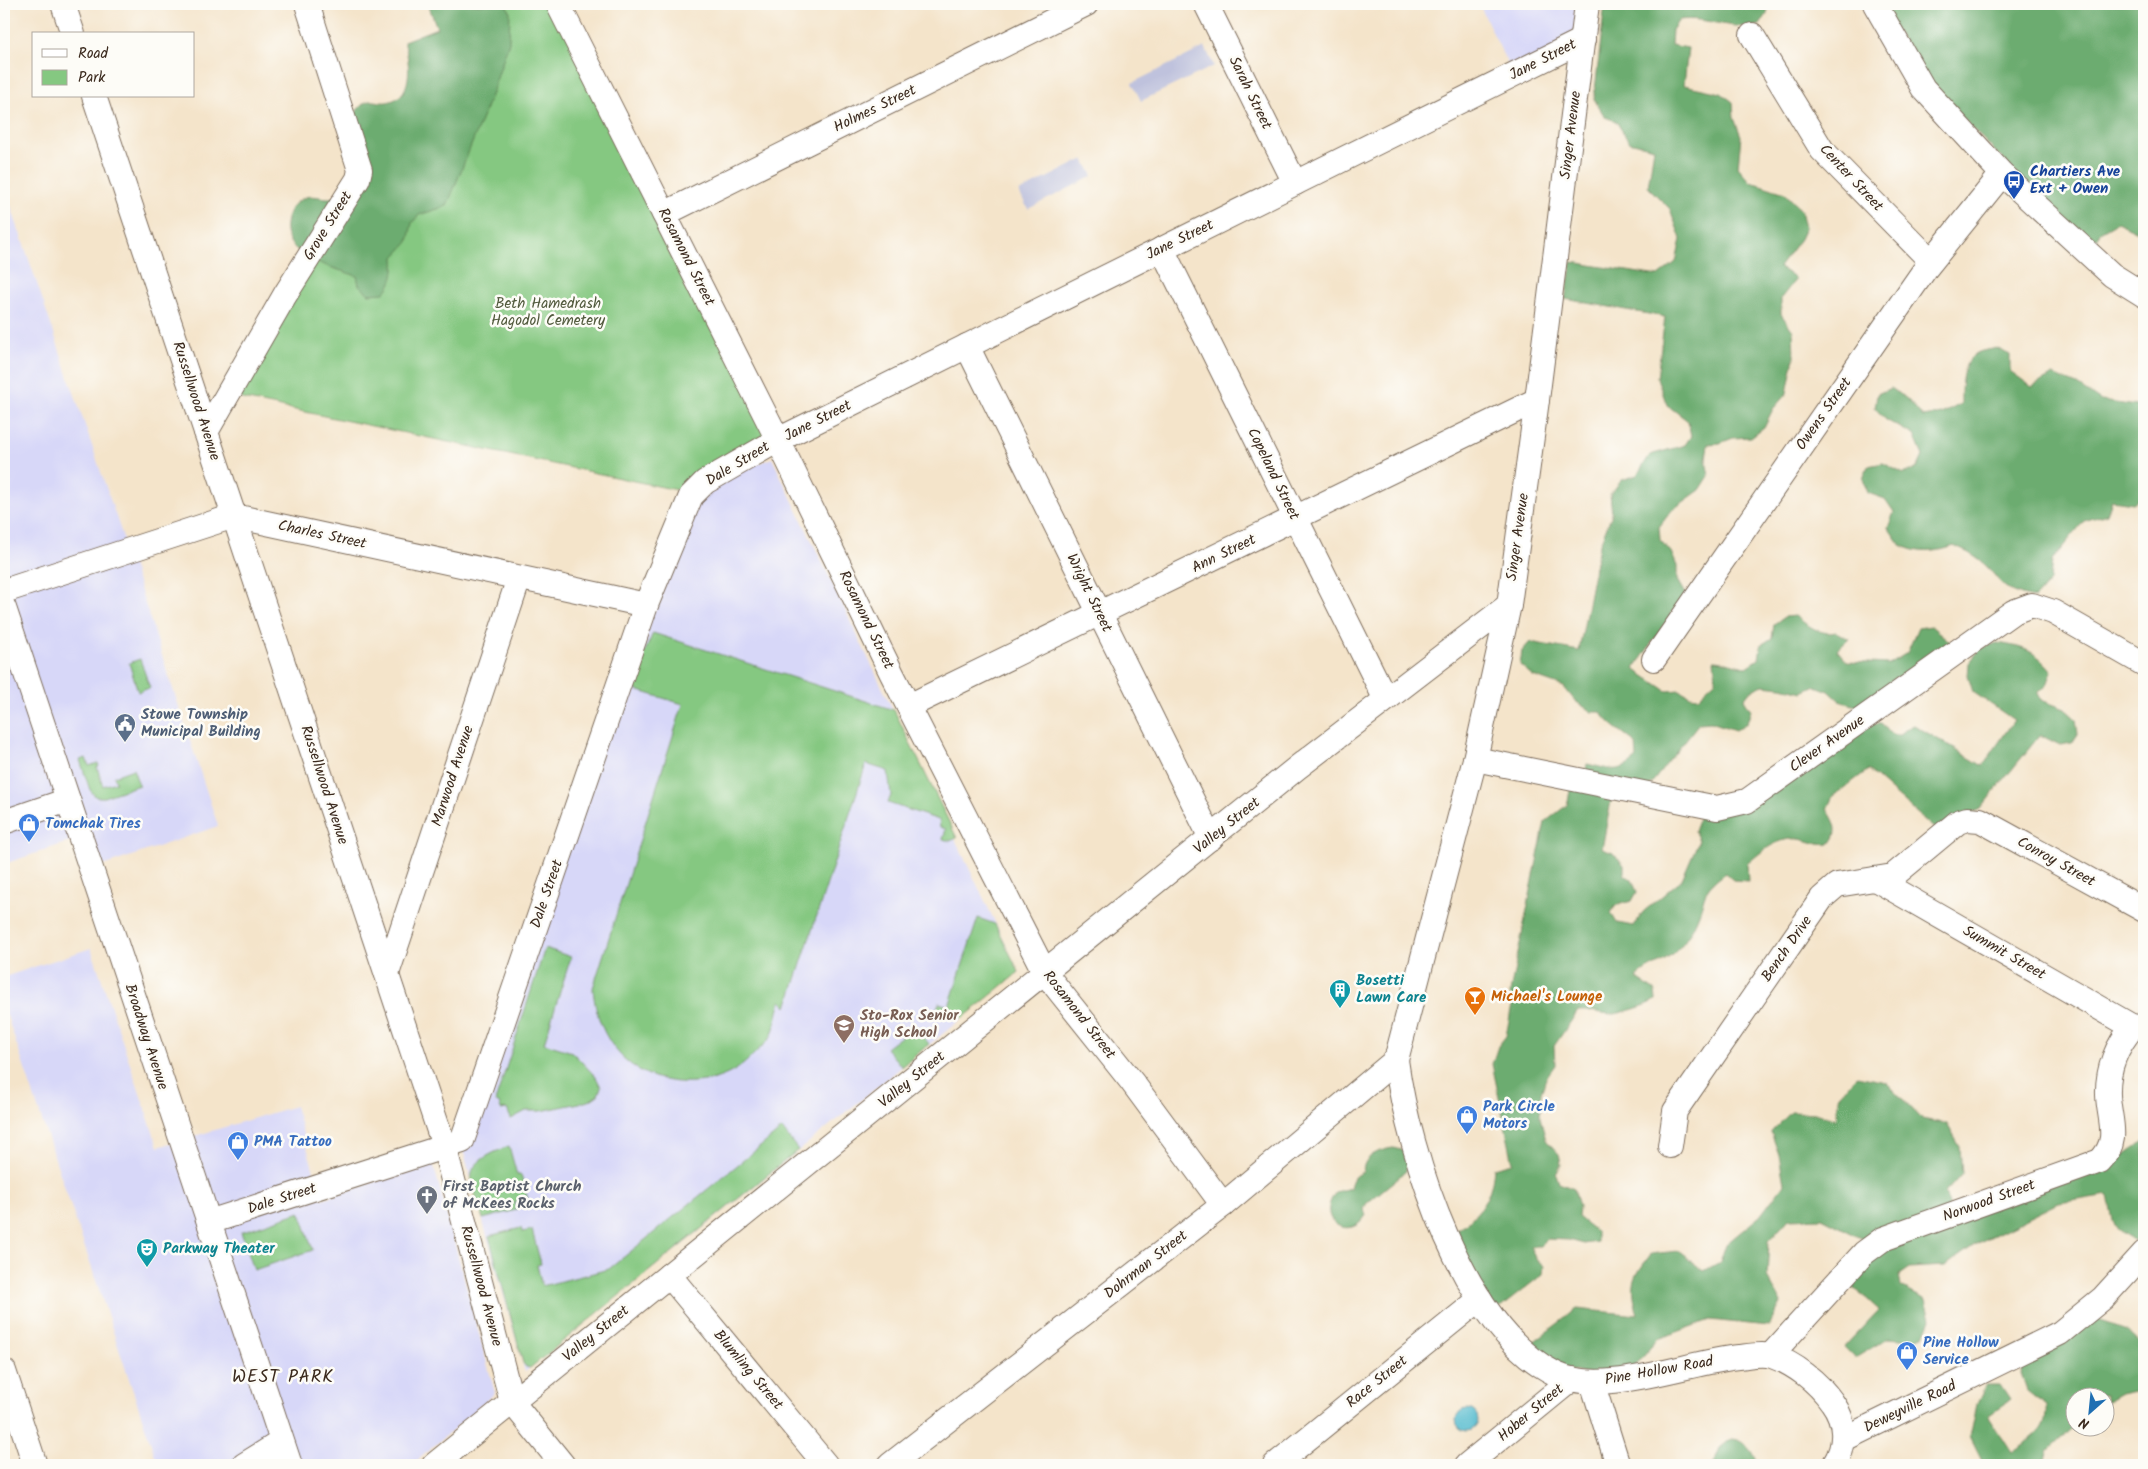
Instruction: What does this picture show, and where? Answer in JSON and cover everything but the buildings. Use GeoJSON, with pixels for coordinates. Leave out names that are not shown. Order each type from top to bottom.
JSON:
{"type":"FeatureCollection","features":[{"type":"Feature","properties":{"kind":"street"},"geometry":{"type":"LineString","coordinates":[[63,4],[72,32]]}},
{"type":"Feature","properties":{"kind":"street","name":"Grove Street"},"geometry":{"type":"LineString","coordinates":[[206,432],[285,294],[358,179],[360,170],[307,4]]}},
{"type":"Feature","properties":{"kind":"street","name":"Rosamond Street"},"geometry":{"type":"LineString","coordinates":[[558,4],[778,440],[806,502],[1045,973],[1132,1082],[1223,1205]]}},
{"type":"Feature","properties":{"kind":"street","name":"Holmes Street"},"geometry":{"type":"LineString","coordinates":[[664,214],[1086,4]]}},
{"type":"Feature","properties":{"kind":"street","name":"Sarah Street"},"geometry":{"type":"LineString","coordinates":[[1206,4],[1295,183]]}},
{"type":"Feature","properties":{"kind":"street","name":"Singer Avenue"},"geometry":{"type":"LineString","coordinates":[[1396,1060],[1475,759],[1509,605],[1538,400],[1587,4]]}},
{"type":"Feature","properties":{"kind":"street"},"geometry":{"type":"LineString","coordinates":[[1874,4],[1923,88],[2002,174],[2112,275],[2144,295]]}},
{"type":"Feature","properties":{"kind":"street","name":"Center Street"},"geometry":{"type":"LineString","coordinates":[[1752,35],[1822,150],[1931,261]]}},
{"type":"Feature","properties":{"kind":"street","name":"Jane Street"},"geometry":{"type":"LineString","coordinates":[[778,440],[1582,40]]}},
{"type":"Feature","properties":{"kind":"street","name":"Russellwood Avenue"},"geometry":{"type":"LineString","coordinates":[[95,98],[444,1146],[512,1402],[563,1465]]}},
{"type":"Feature","properties":{"kind":"street","name":"Owens Street"},"geometry":{"type":"LineString","coordinates":[[1654,659],[1931,261],[2002,174]]}},
{"type":"Feature","properties":{"kind":"street","name":"Copeland Street"},"geometry":{"type":"LineString","coordinates":[[1162,249],[1385,698]]}},
{"type":"Feature","properties":{"kind":"street","name":"Wright Street"},"geometry":{"type":"LineString","coordinates":[[967,346],[1211,838]]}},
{"type":"Feature","properties":{"kind":"street","name":"Ann Street"},"geometry":{"type":"LineString","coordinates":[[909,706],[1538,400]]}},
{"type":"Feature","properties":{"kind":"street","name":"Dale Street"},"geometry":{"type":"LineString","coordinates":[[209,1222],[462,1141],[646,604],[691,496],[705,482],[778,440]]}},
{"type":"Feature","properties":{"kind":"street"},"geometry":{"type":"LineString","coordinates":[[4,591],[234,516]]}},
{"type":"Feature","properties":{"kind":"street","name":"Charles Street"},"geometry":{"type":"LineString","coordinates":[[234,516],[646,604]]}},
{"type":"Feature","properties":{"kind":"street","name":"Marwood Avenue"},"geometry":{"type":"LineString","coordinates":[[387,974],[519,578]]}},
{"type":"Feature","properties":{"kind":"street","name":"Valley Street"},"geometry":{"type":"LineString","coordinates":[[434,1465],[1385,698],[1509,605]]}},
{"type":"Feature","properties":{"kind":"street","name":"Clever Avenue"},"geometry":{"type":"LineString","coordinates":[[1475,759],[1716,808],[1747,801],[2013,612],[2032,605],[2053,612],[2144,664]]}},
{"type":"Feature","properties":{"kind":"street","name":"Broadway Avenue"},"geometry":{"type":"LineString","coordinates":[[4,608],[290,1465]]}},
{"type":"Feature","properties":{"kind":"street"},"geometry":{"type":"LineString","coordinates":[[4,822],[68,800]]}},
{"type":"Feature","properties":{"kind":"street","name":"Bench Drive"},"geometry":{"type":"LineString","coordinates":[[1670,1146],[1675,1111],[1822,898],[1837,886],[1893,876],[1958,822],[1967,819]]}},
{"type":"Feature","properties":{"kind":"street","name":"Conroy Street"},"geometry":{"type":"LineString","coordinates":[[1967,819],[1980,820],[2144,910]]}},
{"type":"Feature","properties":{"kind":"street","name":"Summit Street"},"geometry":{"type":"LineString","coordinates":[[1875,879],[2139,1026]]}},
{"type":"Feature","properties":{"kind":"street","name":"Norwood Street"},"geometry":{"type":"LineString","coordinates":[[1771,1355],[1864,1253],[1883,1239],[2100,1161],[2110,1150],[2113,1135],[2108,1094],[2111,1065],[2122,1039],[2139,1026]]}},
{"type":"Feature","properties":{"kind":"street","name":"Dohrman Street"},"geometry":{"type":"LineString","coordinates":[[890,1465],[1223,1205],[1396,1060]]}},
{"type":"Feature","properties":{"kind":"street","name":"Pine Hollow Road"},"geometry":{"type":"LineString","coordinates":[[1396,1060],[1400,1088],[1427,1185],[1451,1243],[1490,1316],[1516,1347],[1544,1368],[1582,1381],[1622,1380],[1730,1358],[1771,1355]]}},
{"type":"Feature","properties":{"kind":"street","name":"Deweyville Road"},"geometry":{"type":"LineString","coordinates":[[1844,1439],[2060,1333],[2103,1298],[2144,1253]]}},
{"type":"Feature","properties":{"kind":"street","name":"Blumling Street"},"geometry":{"type":"LineString","coordinates":[[669,1275],[826,1465]]}},
{"type":"Feature","properties":{"kind":"street","name":"Race Street"},"geometry":{"type":"LineString","coordinates":[[1275,1465],[1480,1299]]}},
{"type":"Feature","properties":{"kind":"street"},"geometry":{"type":"LineString","coordinates":[[1771,1355],[1803,1373],[1825,1393],[1836,1407],[1842,1422],[1844,1439],[1834,1465]]}},
{"type":"Feature","properties":{"kind":"street"},"geometry":{"type":"LineString","coordinates":[[4,1371],[35,1465]]}},
{"type":"Feature","properties":{"kind":"street"},"geometry":{"type":"LineString","coordinates":[[1582,1381],[1618,1465]]}},
{"type":"Feature","properties":{"kind":"street","name":"Hober Street"},"geometry":{"type":"LineString","coordinates":[[1467,1465],[1582,1381]]}},
{"type":"Feature","properties":{"kind":"street"},"geometry":{"type":"LineString","coordinates":[[244,1465],[281,1442]]}},
{"type":"Feature","properties":{"kind":"shaded area"},"geometry":{"type":"Polygon","coordinates":[[[1479,4],[1587,4],[1583,40],[1513,75],[1479,4]]]}},
{"type":"Feature","properties":{"kind":"shaded area"},"geometry":{"type":"Polygon","coordinates":[[[1205,47],[1214,66],[1141,101],[1132,83],[1205,47]]]}},
{"type":"Feature","properties":{"kind":"shaded area"},"geometry":{"type":"Polygon","coordinates":[[[1084,159],[1093,176],[1028,209],[1019,192],[1084,159]]]}},
{"type":"Feature","properties":{"kind":"shaded area"},"geometry":{"type":"Polygon","coordinates":[[[4,186],[127,549],[218,826],[91,870],[80,838],[4,864],[4,186]]]}},
{"type":"Feature","properties":{"kind":"shaded area"},"geometry":{"type":"Polygon","coordinates":[[[772,458],[1019,972],[525,1372],[463,1150],[647,607],[706,484],[772,458]]]}},
{"type":"Feature","properties":{"kind":"shaded area"},"geometry":{"type":"Polygon","coordinates":[[[91,948],[158,1147],[295,1106],[322,1199],[433,1163],[495,1393],[412,1465],[158,1465],[4,1007],[4,977],[91,948]]]}},
{"type":"Feature","properties":{"kind":"green space"},"geometry":{"type":"Polygon","coordinates":[[[428,4],[505,4],[510,11],[509,42],[492,93],[447,206],[419,215],[412,223],[408,242],[394,257],[393,276],[390,285],[384,293],[369,294],[359,285],[357,276],[321,264],[298,251],[290,242],[286,232],[287,219],[289,211],[294,205],[306,197],[332,198],[352,194],[356,112],[369,101],[391,101],[399,97],[404,91],[407,83],[408,66],[404,41],[437,28],[428,4]]]}},
{"type":"Feature","properties":{"kind":"green space","name":"Beth Hamedrash Hagodol Cemetery"},"geometry":{"type":"Polygon","coordinates":[[[505,4],[557,4],[776,440],[691,493],[229,396],[320,244],[510,11],[505,4]]]}},
{"type":"Feature","properties":{"kind":"green space"},"geometry":{"type":"Polygon","coordinates":[[[1605,4],[1769,4],[1767,14],[1760,25],[1750,27],[1700,20],[1679,20],[1672,30],[1671,45],[1688,48],[1684,85],[1721,93],[1733,102],[1734,118],[1741,136],[1738,167],[1751,182],[1785,193],[1801,210],[1805,228],[1800,239],[1779,267],[1796,279],[1781,298],[1781,314],[1793,331],[1794,357],[1787,393],[1773,409],[1764,427],[1751,437],[1733,438],[1720,443],[1708,444],[1706,460],[1709,476],[1700,490],[1672,510],[1659,527],[1660,540],[1671,552],[1677,566],[1677,580],[1685,594],[1634,669],[1667,691],[1680,690],[1690,696],[1698,697],[1716,680],[1714,660],[1747,667],[1759,659],[1761,645],[1772,638],[1774,624],[1784,617],[1795,616],[1814,629],[1830,633],[1836,632],[1849,639],[1837,650],[1847,662],[1889,664],[1907,653],[1918,628],[1931,626],[1953,644],[1915,676],[1894,678],[1877,700],[1863,708],[1840,701],[1829,691],[1816,686],[1803,692],[1763,685],[1750,691],[1744,699],[1751,710],[1747,723],[1735,730],[1711,722],[1699,723],[1647,789],[1584,778],[1587,764],[1608,769],[1625,767],[1637,758],[1636,744],[1609,722],[1601,712],[1592,712],[1575,701],[1564,687],[1533,676],[1520,665],[1522,651],[1530,642],[1579,651],[1599,546],[1612,514],[1610,494],[1622,480],[1637,475],[1650,455],[1685,445],[1691,436],[1688,421],[1667,405],[1657,378],[1665,317],[1565,299],[1572,262],[1658,276],[1676,262],[1681,239],[1670,209],[1648,187],[1654,148],[1629,142],[1616,121],[1605,117],[1594,99],[1605,4]]]}},
{"type":"Feature","properties":{"kind":"green space"},"geometry":{"type":"Polygon","coordinates":[[[1879,4],[2144,4],[2144,235],[2117,222],[2100,232],[2092,251],[1933,88],[1879,4]]]}},
{"type":"Feature","properties":{"kind":"green space"},"geometry":{"type":"Polygon","coordinates":[[[1996,348],[2010,355],[2010,371],[2032,387],[2053,375],[2077,385],[2101,401],[2144,407],[2144,496],[2133,503],[2112,500],[2107,514],[2084,521],[2052,560],[2050,581],[2035,598],[2022,595],[2005,587],[1984,564],[1954,546],[1941,550],[1919,551],[1900,544],[1888,528],[1894,512],[1885,499],[1868,493],[1863,479],[1868,466],[1883,463],[1904,474],[1918,467],[1923,456],[1914,435],[1886,420],[1875,408],[1877,394],[1891,388],[1907,399],[1923,417],[1942,414],[1961,404],[1964,369],[1971,357],[1979,352],[1996,348]]]}},
{"type":"Feature","properties":{"kind":"green space"},"geometry":{"type":"Polygon","coordinates":[[[653,633],[894,710],[957,838],[950,841],[943,839],[946,829],[940,827],[939,820],[888,803],[891,795],[888,771],[866,764],[787,1007],[781,1001],[774,1030],[770,1038],[741,1066],[734,1071],[711,1080],[694,1082],[673,1081],[654,1077],[637,1069],[623,1058],[611,1043],[602,1027],[596,1008],[593,988],[683,704],[629,688],[653,633]]]}},
{"type":"Feature","properties":{"kind":"green space"},"geometry":{"type":"Polygon","coordinates":[[[1997,643],[2014,646],[2034,654],[2052,671],[2047,685],[2038,693],[2041,700],[2065,709],[2076,719],[2078,734],[2072,743],[2060,745],[2040,735],[1980,809],[1936,830],[1868,770],[1833,796],[1827,809],[1836,826],[1836,831],[1830,844],[1817,844],[1799,839],[1784,840],[1771,846],[1747,864],[1748,881],[1733,880],[1725,873],[1712,884],[1706,892],[1695,924],[1684,942],[1667,959],[1647,969],[1636,978],[1655,991],[1656,1000],[1614,1014],[1578,1011],[1554,1046],[1555,1065],[1547,1076],[1541,1093],[1540,1118],[1546,1140],[1559,1154],[1561,1165],[1556,1174],[1559,1183],[1574,1189],[1579,1206],[1578,1217],[1597,1232],[1597,1242],[1584,1244],[1569,1240],[1546,1239],[1541,1246],[1530,1246],[1535,1258],[1544,1266],[1543,1274],[1495,1312],[1454,1232],[1471,1219],[1483,1205],[1490,1189],[1494,1168],[1513,1163],[1492,1064],[1498,1046],[1506,1036],[1512,1005],[1510,992],[1545,822],[1567,805],[1572,782],[1613,790],[1602,849],[1613,853],[1624,865],[1624,874],[1632,880],[1637,892],[1632,901],[1616,905],[1611,913],[1617,923],[1634,926],[1643,912],[1682,879],[1699,840],[1694,831],[1699,818],[1717,810],[1864,724],[1881,724],[1893,735],[1901,735],[1906,729],[1914,725],[1983,766],[2014,720],[1973,692],[1968,676],[1969,663],[1981,648],[1997,643]]]}},
{"type":"Feature","properties":{"kind":"green space"},"geometry":{"type":"Polygon","coordinates":[[[140,659],[150,688],[138,692],[129,663],[140,659]]]}},
{"type":"Feature","properties":{"kind":"green space"},"geometry":{"type":"Polygon","coordinates":[[[86,758],[89,766],[98,763],[99,766],[97,767],[103,786],[116,782],[114,776],[133,769],[139,785],[104,797],[96,797],[90,790],[80,760],[86,758]]]}},
{"type":"Feature","properties":{"kind":"green space"},"geometry":{"type":"Polygon","coordinates":[[[978,918],[995,924],[1019,972],[963,1018],[937,1008],[939,1003],[949,1006],[978,918]]]}},
{"type":"Feature","properties":{"kind":"green space"},"geometry":{"type":"Polygon","coordinates":[[[545,948],[571,957],[544,1043],[572,1052],[596,1077],[601,1087],[598,1095],[589,1101],[541,1111],[526,1111],[511,1119],[507,1109],[501,1110],[499,1103],[495,1102],[545,948]]]}},
{"type":"Feature","properties":{"kind":"green space"},"geometry":{"type":"Polygon","coordinates":[[[915,1026],[929,1044],[902,1067],[886,1048],[915,1026]]]}},
{"type":"Feature","properties":{"kind":"green space"},"geometry":{"type":"Polygon","coordinates":[[[1857,1076],[1886,1082],[1922,1119],[1947,1124],[1960,1147],[1962,1174],[1945,1193],[1955,1222],[2118,1159],[2144,1141],[2144,1245],[2126,1236],[2116,1227],[2108,1195],[2059,1203],[1976,1244],[1945,1266],[1909,1268],[1899,1275],[1901,1287],[1926,1300],[1931,1319],[1924,1336],[1912,1340],[1888,1338],[1855,1358],[1844,1347],[1879,1310],[1846,1280],[1865,1240],[1822,1218],[1789,1219],[1769,1241],[1767,1277],[1781,1303],[1769,1326],[1710,1320],[1658,1339],[1633,1367],[1593,1376],[1555,1366],[1528,1346],[1577,1309],[1638,1315],[1634,1296],[1634,1282],[1651,1254],[1678,1251],[1704,1271],[1720,1262],[1726,1244],[1760,1216],[1784,1184],[1779,1155],[1771,1132],[1791,1112],[1815,1113],[1836,1119],[1839,1095],[1857,1076]]]}},
{"type":"Feature","properties":{"kind":"green space"},"geometry":{"type":"Polygon","coordinates":[[[782,1129],[798,1150],[530,1368],[526,1367],[523,1363],[489,1236],[521,1228],[522,1232],[532,1230],[541,1264],[537,1265],[542,1286],[609,1269],[782,1129]]]}},
{"type":"Feature","properties":{"kind":"green space"},"geometry":{"type":"Polygon","coordinates":[[[509,1146],[517,1175],[521,1175],[528,1200],[514,1203],[516,1210],[483,1219],[474,1191],[472,1173],[475,1166],[482,1160],[509,1146]]]}},
{"type":"Feature","properties":{"kind":"green space"},"geometry":{"type":"Polygon","coordinates":[[[1393,1148],[1401,1150],[1408,1157],[1406,1171],[1366,1204],[1364,1209],[1366,1215],[1359,1223],[1352,1227],[1337,1225],[1331,1220],[1329,1212],[1330,1203],[1336,1192],[1350,1188],[1357,1174],[1363,1172],[1369,1158],[1382,1150],[1393,1148]]]}},
{"type":"Feature","properties":{"kind":"green space"},"geometry":{"type":"Polygon","coordinates":[[[300,1212],[313,1250],[254,1270],[241,1232],[300,1212]]]}},
{"type":"Feature","properties":{"kind":"green space"},"geometry":{"type":"Polygon","coordinates":[[[2095,1319],[2127,1330],[2143,1345],[2144,1390],[2116,1397],[2116,1386],[2066,1386],[2066,1434],[2048,1451],[2045,1465],[1984,1465],[1970,1437],[1977,1404],[1986,1385],[2000,1385],[2010,1400],[1988,1416],[2011,1452],[2037,1434],[2044,1423],[2046,1406],[2027,1391],[2021,1374],[2028,1356],[2095,1319]]]}},
{"type":"Feature","properties":{"kind":"green space"},"geometry":{"type":"Polygon","coordinates":[[[1731,1439],[1741,1441],[1748,1447],[1754,1455],[1757,1465],[1713,1465],[1720,1448],[1731,1439]]]}},
{"type":"Feature","properties":{"kind":"water"},"geometry":{"type":"Polygon","coordinates":[[[1467,1409],[1475,1412],[1478,1420],[1475,1428],[1467,1431],[1459,1428],[1456,1420],[1459,1412],[1467,1409]]]}},
{"type":"Feature","properties":{"kind":"place","name":"Chartiers Ave Ext + Owen"},"geometry":{"type":"Point","coordinates":[2014,200]}},
{"type":"Feature","properties":{"kind":"place","name":"Stowe Township Municipal Building"},"geometry":{"type":"Point","coordinates":[125,743]}},
{"type":"Feature","properties":{"kind":"place","name":"Tomchak Tires"},"geometry":{"type":"Point","coordinates":[29,843]}},
{"type":"Feature","properties":{"kind":"place","name":"Bosetti Lawn Care"},"geometry":{"type":"Point","coordinates":[1340,1009]}},
{"type":"Feature","properties":{"kind":"place","name":"Michael's Lounge"},"geometry":{"type":"Point","coordinates":[1475,1016]}},
{"type":"Feature","properties":{"kind":"place","name":"Sto-Rox Senior High School"},"geometry":{"type":"Point","coordinates":[844,1044]}},
{"type":"Feature","properties":{"kind":"place","name":"Park Circle Motors"},"geometry":{"type":"Point","coordinates":[1467,1135]}},
{"type":"Feature","properties":{"kind":"place","name":"PMA Tattoo"},"geometry":{"type":"Point","coordinates":[238,1161]}},
{"type":"Feature","properties":{"kind":"place","name":"First Baptist Church of McKees Rocks"},"geometry":{"type":"Point","coordinates":[427,1215]}},
{"type":"Feature","properties":{"kind":"place","name":"Parkway Theater"},"geometry":{"type":"Point","coordinates":[147,1268]}},
{"type":"Feature","properties":{"kind":"place","name":"Pine Hollow Service"},"geometry":{"type":"Point","coordinates":[1907,1371]}},
{"type":"Feature","properties":{"kind":"district","name":"WEST PARK"},"geometry":{"type":"Point","coordinates":[283,1377]}}]}
